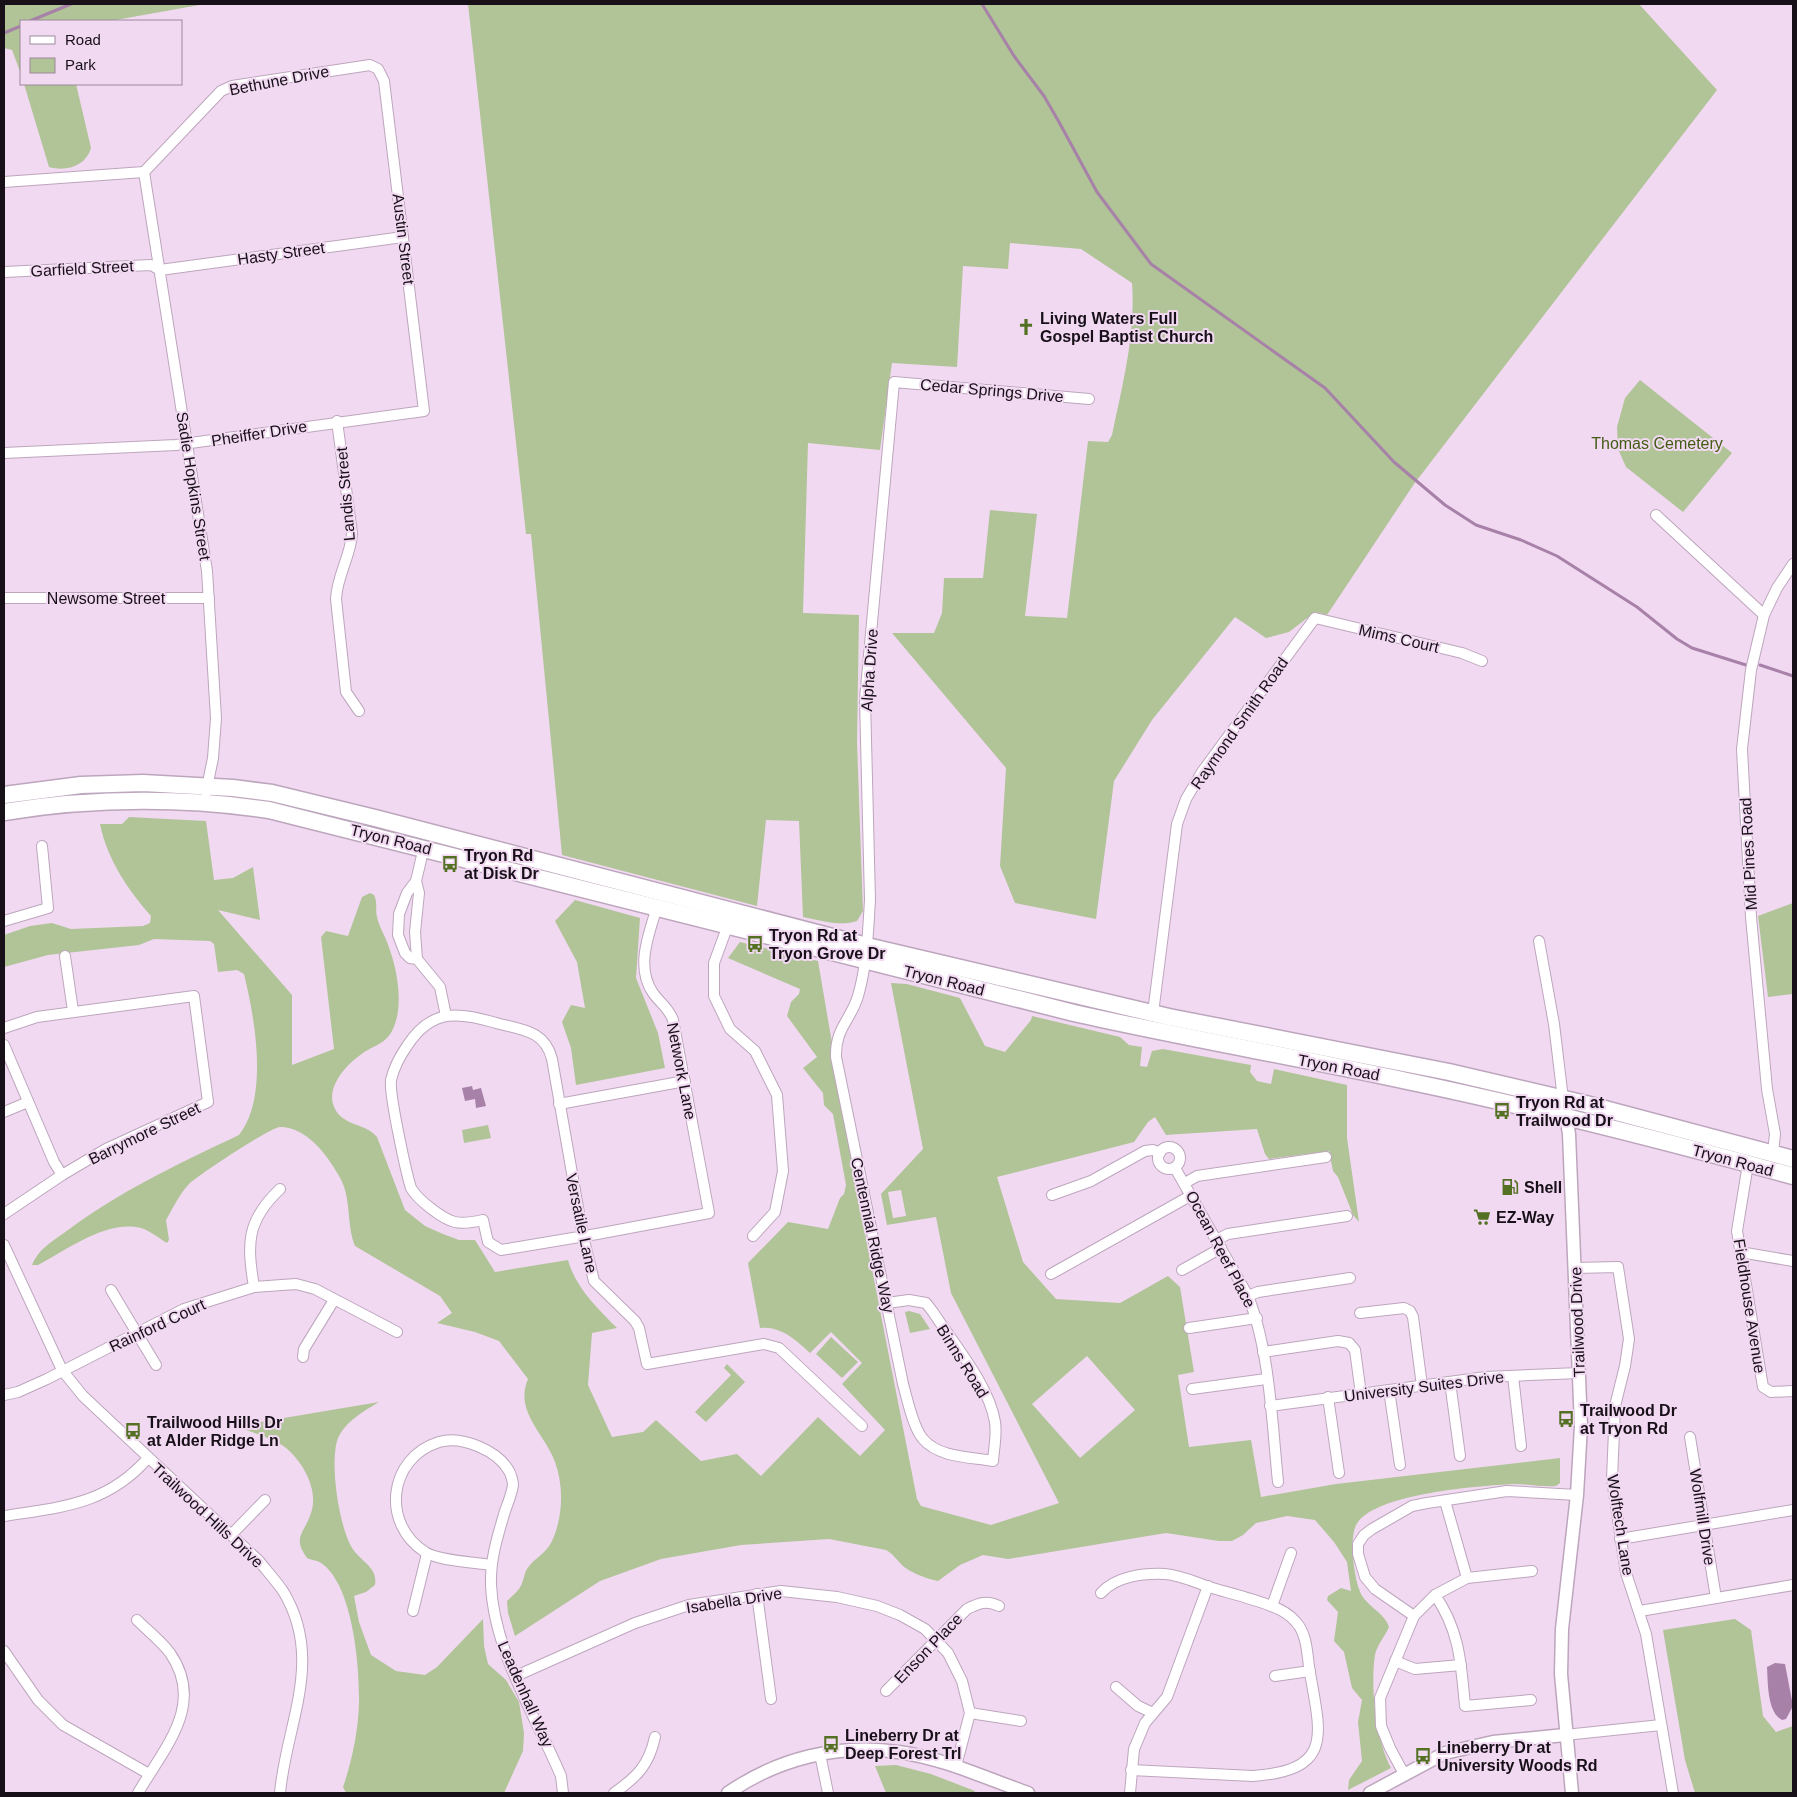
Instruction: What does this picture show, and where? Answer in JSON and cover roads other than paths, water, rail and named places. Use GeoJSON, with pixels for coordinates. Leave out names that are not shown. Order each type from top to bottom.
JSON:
{"type":"FeatureCollection","features":[{"type":"Feature","properties":{"kind":"main road","name":"Tryon Road"},"geometry":{"type":"LineString","coordinates":[[4,795],[108,784],[207,786],[272,793],[342,809],[1166,1034],[1406,1080],[1566,1117],[1793,1176]]}},
{"type":"Feature","properties":{"kind":"main road","name":"Tryon Road"},"geometry":{"type":"LineString","coordinates":[[4,812],[108,801],[205,802],[269,810],[424,847],[728,925],[1153,1013],[1392,1060],[1563,1099],[1793,1158]]}},
{"type":"Feature","properties":{"kind":"street","name":"Bethune Drive"},"geometry":{"type":"LineString","coordinates":[[144,172],[221,91],[232,86],[370,65],[378,69]]}},
{"type":"Feature","properties":{"kind":"street","name":"Austin Street"},"geometry":{"type":"LineString","coordinates":[[378,69],[384,81],[424,411]]}},
{"type":"Feature","properties":{"kind":"street"},"geometry":{"type":"LineString","coordinates":[[4,182],[144,172]]}},
{"type":"Feature","properties":{"kind":"street","name":"Sadie Hopkins Street"},"geometry":{"type":"LineString","coordinates":[[144,172],[186,444],[203,537],[209,598],[216,718],[213,758],[205,802]]}},
{"type":"Feature","properties":{"kind":"street","name":"Hasty Street"},"geometry":{"type":"LineString","coordinates":[[160,270],[403,237]]}},
{"type":"Feature","properties":{"kind":"street","name":"Garfield Street"},"geometry":{"type":"LineString","coordinates":[[4,272],[151,265],[160,270]]}},
{"type":"Feature","properties":{"kind":"street","name":"Cedar Springs Drive"},"geometry":{"type":"LineString","coordinates":[[894,382],[1089,399]]}},
{"type":"Feature","properties":{"kind":"street","name":"Alpha Drive"},"geometry":{"type":"LineString","coordinates":[[866,953],[870,900],[865,699],[894,382]]}},
{"type":"Feature","properties":{"kind":"street","name":"Pheiffer Drive"},"geometry":{"type":"LineString","coordinates":[[4,453],[186,444],[337,421],[424,411]]}},
{"type":"Feature","properties":{"kind":"street","name":"Landis Street"},"geometry":{"type":"LineString","coordinates":[[337,421],[352,532],[349,551],[337,585],[336,599],[346,692],[359,710]]}},
{"type":"Feature","properties":{"kind":"street"},"geometry":{"type":"LineString","coordinates":[[1656,516],[1764,615]]}},
{"type":"Feature","properties":{"kind":"street","name":"Mid Pines Road"},"geometry":{"type":"LineString","coordinates":[[1773,1153],[1776,1134],[1767,1089],[1752,916],[1742,749],[1744,713],[1750,670],[1764,615],[1777,588],[1793,564]]}},
{"type":"Feature","properties":{"kind":"street","name":"Newsome Street"},"geometry":{"type":"LineString","coordinates":[[4,598],[209,598]]}},
{"type":"Feature","properties":{"kind":"street","name":"Mims Court"},"geometry":{"type":"LineString","coordinates":[[1315,618],[1462,653],[1482,661]]}},
{"type":"Feature","properties":{"kind":"street","name":"Raymond Smith Road"},"geometry":{"type":"LineString","coordinates":[[1153,1013],[1177,824],[1186,799],[1202,772],[1315,618]]}},
{"type":"Feature","properties":{"kind":"street"},"geometry":{"type":"LineString","coordinates":[[4,921],[48,908],[42,846]]}},
{"type":"Feature","properties":{"kind":"street"},"geometry":{"type":"LineString","coordinates":[[417,959],[410,958],[405,953],[399,941],[398,928],[403,901],[416,882],[424,847]]}},
{"type":"Feature","properties":{"kind":"street"},"geometry":{"type":"LineString","coordinates":[[416,882],[419,893],[415,932],[417,959],[440,987],[446,1016],[432,1020],[420,1028],[397,1063],[391,1082],[408,1180],[414,1194],[455,1222],[483,1220],[488,1242],[501,1250],[583,1236]]}},
{"type":"Feature","properties":{"kind":"street","name":"Network Lane"},"geometry":{"type":"LineString","coordinates":[[583,1236],[709,1213],[672,1017],[668,1008],[652,992],[645,972],[645,951],[656,907]]}},
{"type":"Feature","properties":{"kind":"street"},"geometry":{"type":"LineString","coordinates":[[728,925],[714,963],[714,996],[730,1029],[755,1051],[777,1095],[783,1171],[775,1212],[753,1236]]}},
{"type":"Feature","properties":{"kind":"street","name":"Trailwood Drive"},"geometry":{"type":"LineString","coordinates":[[1539,942],[1554,1024],[1569,1134],[1575,1268],[1581,1442],[1562,1629],[1561,1674],[1565,1735],[1572,1793]]}},
{"type":"Feature","properties":{"kind":"street","name":"Centennial Ridge Way"},"geometry":{"type":"LineString","coordinates":[[866,953],[858,997],[837,1038],[836,1057],[903,1384],[923,1439],[948,1454],[993,1461]]}},
{"type":"Feature","properties":{"kind":"street"},"geometry":{"type":"LineString","coordinates":[[65,956],[73,1010]]}},
{"type":"Feature","properties":{"kind":"street","name":"Barrymore Street"},"geometry":{"type":"LineString","coordinates":[[4,1028],[37,1017],[73,1010],[194,996],[208,1102],[106,1149],[62,1174],[4,1214]]}},
{"type":"Feature","properties":{"kind":"street","name":"Versatile Lane"},"geometry":{"type":"LineString","coordinates":[[446,1016],[469,1015],[528,1031],[541,1038],[550,1051],[583,1236],[594,1281],[635,1321],[647,1364],[764,1344],[772,1345],[779,1348],[862,1426]]}},
{"type":"Feature","properties":{"kind":"street"},"geometry":{"type":"LineString","coordinates":[[4,1045],[54,1162],[62,1174]]}},
{"type":"Feature","properties":{"kind":"street"},"geometry":{"type":"LineString","coordinates":[[559,1104],[685,1081]]}},
{"type":"Feature","properties":{"kind":"street"},"geometry":{"type":"LineString","coordinates":[[4,1112],[28,1102]]}},
{"type":"Feature","properties":{"kind":"street"},"geometry":{"type":"LineString","coordinates":[[1052,1195],[1091,1180],[1149,1150],[1160,1152],[1169,1147],[1176,1149],[1180,1158],[1175,1168],[1168,1169],[1162,1166],[1158,1160],[1160,1152]]}},
{"type":"Feature","properties":{"kind":"street"},"geometry":{"type":"LineString","coordinates":[[1185,1182],[1197,1176],[1326,1157]]}},
{"type":"Feature","properties":{"kind":"street","name":"Fieldhouse Avenue"},"geometry":{"type":"LineString","coordinates":[[1748,1164],[1737,1231],[1763,1387],[1771,1392],[1793,1391]]}},
{"type":"Feature","properties":{"kind":"street","name":"Ocean Reef Place"},"geometry":{"type":"LineString","coordinates":[[1175,1168],[1185,1182],[1190,1196],[1248,1296],[1257,1318],[1270,1406],[1278,1482]]}},
{"type":"Feature","properties":{"kind":"street"},"geometry":{"type":"LineString","coordinates":[[254,1287],[248,1246],[255,1220],[264,1204],[280,1189]]}},
{"type":"Feature","properties":{"kind":"street"},"geometry":{"type":"LineString","coordinates":[[1052,1274],[1190,1196]]}},
{"type":"Feature","properties":{"kind":"street"},"geometry":{"type":"LineString","coordinates":[[1182,1270],[1219,1244],[1228,1234],[1347,1216]]}},
{"type":"Feature","properties":{"kind":"street","name":"Trailwood Hills Drive"},"geometry":{"type":"LineString","coordinates":[[4,1245],[62,1370],[100,1414],[259,1561],[283,1592],[294,1616],[303,1668],[301,1691],[280,1793]]}},
{"type":"Feature","properties":{"kind":"street"},"geometry":{"type":"LineString","coordinates":[[1740,1252],[1793,1261]]}},
{"type":"Feature","properties":{"kind":"street","name":"Wolftech Lane"},"geometry":{"type":"LineString","coordinates":[[1575,1268],[1618,1267],[1628,1339],[1625,1366],[1615,1406],[1612,1479],[1626,1573],[1646,1634],[1673,1793]]}},
{"type":"Feature","properties":{"kind":"street"},"geometry":{"type":"LineString","coordinates":[[1248,1296],[1258,1292],[1350,1278]]}},
{"type":"Feature","properties":{"kind":"street","name":"Rainford Court"},"geometry":{"type":"LineString","coordinates":[[4,1395],[18,1392],[184,1309],[254,1287],[296,1284],[315,1289],[397,1332]]}},
{"type":"Feature","properties":{"kind":"street"},"geometry":{"type":"LineString","coordinates":[[111,1290],[156,1365]]}},
{"type":"Feature","properties":{"kind":"street"},"geometry":{"type":"LineString","coordinates":[[303,1357],[304,1349],[334,1300]]}},
{"type":"Feature","properties":{"kind":"street","name":"Binns Road"},"geometry":{"type":"LineString","coordinates":[[887,1303],[909,1300],[926,1302],[933,1312],[981,1385],[992,1408],[996,1425],[993,1461]]}},
{"type":"Feature","properties":{"kind":"street"},"geometry":{"type":"LineString","coordinates":[[1360,1313],[1404,1308],[1410,1311],[1413,1317],[1422,1386]]}},
{"type":"Feature","properties":{"kind":"street"},"geometry":{"type":"LineString","coordinates":[[1189,1328],[1257,1318]]}},
{"type":"Feature","properties":{"kind":"street"},"geometry":{"type":"LineString","coordinates":[[1263,1352],[1338,1341],[1349,1343],[1355,1350],[1361,1394]]}},
{"type":"Feature","properties":{"kind":"street","name":"University Suites Drive"},"geometry":{"type":"LineString","coordinates":[[1270,1406],[1450,1382],[1513,1376],[1579,1373]]}},
{"type":"Feature","properties":{"kind":"street"},"geometry":{"type":"LineString","coordinates":[[1513,1376],[1521,1446]]}},
{"type":"Feature","properties":{"kind":"street"},"geometry":{"type":"LineString","coordinates":[[1192,1389],[1266,1379]]}},
{"type":"Feature","properties":{"kind":"street"},"geometry":{"type":"LineString","coordinates":[[1450,1382],[1460,1456]]}},
{"type":"Feature","properties":{"kind":"street"},"geometry":{"type":"LineString","coordinates":[[1389,1390],[1400,1464]]}},
{"type":"Feature","properties":{"kind":"street"},"geometry":{"type":"LineString","coordinates":[[1328,1397],[1338,1473]]}},
{"type":"Feature","properties":{"kind":"street","name":"Wolfmill Drive"},"geometry":{"type":"LineString","coordinates":[[1690,1437],[1716,1598]]}},
{"type":"Feature","properties":{"kind":"street","name":"Leadenhall Way"},"geometry":{"type":"LineString","coordinates":[[492,1565],[427,1554],[407,1539],[400,1525],[395,1506],[395,1494],[405,1467],[413,1458],[439,1442],[454,1441],[475,1445],[500,1460],[510,1472],[513,1485],[496,1540],[492,1565],[493,1611],[506,1654],[562,1776],[562,1793]]}},
{"type":"Feature","properties":{"kind":"street"},"geometry":{"type":"LineString","coordinates":[[4,1516],[76,1504],[107,1492],[132,1476],[148,1458]]}},
{"type":"Feature","properties":{"kind":"street"},"geometry":{"type":"LineString","coordinates":[[1414,1616],[1374,1589],[1365,1577],[1358,1554],[1358,1544],[1364,1535],[1395,1514],[1412,1506],[1507,1491],[1577,1495]]}},
{"type":"Feature","properties":{"kind":"street"},"geometry":{"type":"LineString","coordinates":[[231,1535],[265,1500]]}},
{"type":"Feature","properties":{"kind":"street"},"geometry":{"type":"LineString","coordinates":[[1445,1500],[1466,1578]]}},
{"type":"Feature","properties":{"kind":"street"},"geometry":{"type":"LineString","coordinates":[[1620,1539],[1793,1510]]}},
{"type":"Feature","properties":{"kind":"street"},"geometry":{"type":"LineString","coordinates":[[1272,1606],[1291,1553]]}},
{"type":"Feature","properties":{"kind":"street"},"geometry":{"type":"LineString","coordinates":[[413,1611],[427,1554]]}},
{"type":"Feature","properties":{"kind":"street"},"geometry":{"type":"LineString","coordinates":[[1404,1774],[1385,1737],[1380,1715],[1380,1698],[1414,1616],[1435,1595],[1466,1578],[1532,1571]]}},
{"type":"Feature","properties":{"kind":"street"},"geometry":{"type":"LineString","coordinates":[[1101,1593],[1108,1585],[1123,1578],[1167,1574],[1272,1606],[1288,1614],[1297,1623],[1307,1651],[1319,1730],[1317,1746],[1310,1758],[1294,1768],[1270,1775],[1253,1776],[1131,1770]]}},
{"type":"Feature","properties":{"kind":"street"},"geometry":{"type":"LineString","coordinates":[[1640,1611],[1793,1585]]}},
{"type":"Feature","properties":{"kind":"street"},"geometry":{"type":"LineString","coordinates":[[1130,1793],[1134,1749],[1145,1722],[1167,1697],[1208,1586]]}},
{"type":"Feature","properties":{"kind":"street","name":"Isabella Drive"},"geometry":{"type":"LineString","coordinates":[[516,1676],[669,1610],[733,1596],[781,1591],[804,1593],[877,1606],[900,1615],[925,1629],[955,1665],[962,1681],[970,1713],[956,1766]]}},
{"type":"Feature","properties":{"kind":"street"},"geometry":{"type":"LineString","coordinates":[[757,1594],[771,1699]]}},
{"type":"Feature","properties":{"kind":"street"},"geometry":{"type":"LineString","coordinates":[[1435,1595],[1445,1609],[1457,1637],[1462,1665],[1465,1706],[1531,1700]]}},
{"type":"Feature","properties":{"kind":"street","name":"Enson Place"},"geometry":{"type":"LineString","coordinates":[[886,1691],[967,1609],[978,1603],[990,1602],[999,1606]]}},
{"type":"Feature","properties":{"kind":"street"},"geometry":{"type":"LineString","coordinates":[[137,1620],[168,1651],[178,1666],[184,1684],[185,1705],[178,1727],[138,1793]]}},
{"type":"Feature","properties":{"kind":"street"},"geometry":{"type":"LineString","coordinates":[[4,1651],[38,1700],[63,1725],[149,1774]]}},
{"type":"Feature","properties":{"kind":"street"},"geometry":{"type":"LineString","coordinates":[[1395,1661],[1415,1669],[1462,1665]]}},
{"type":"Feature","properties":{"kind":"street"},"geometry":{"type":"LineString","coordinates":[[1275,1676],[1310,1671]]}},
{"type":"Feature","properties":{"kind":"street"},"geometry":{"type":"LineString","coordinates":[[1116,1687],[1138,1706],[1152,1713]]}},
{"type":"Feature","properties":{"kind":"street"},"geometry":{"type":"LineString","coordinates":[[970,1713],[1022,1721]]}},
{"type":"Feature","properties":{"kind":"street"},"geometry":{"type":"LineString","coordinates":[[1370,1793],[1446,1753],[1471,1746],[1661,1725]]}},
{"type":"Feature","properties":{"kind":"street"},"geometry":{"type":"LineString","coordinates":[[614,1793],[638,1775],[648,1761],[655,1737]]}},
{"type":"Feature","properties":{"kind":"street"},"geometry":{"type":"LineString","coordinates":[[728,1793],[770,1770],[820,1754],[862,1750],[899,1752],[956,1766],[1028,1793]]}},
{"type":"Feature","properties":{"kind":"street"},"geometry":{"type":"LineString","coordinates":[[820,1754],[828,1793]]}},
{"type":"Feature","properties":{"kind":"waterway"},"geometry":{"type":"LineString","coordinates":[[32,20],[71,4]]}},
{"type":"Feature","properties":{"kind":"waterway"},"geometry":{"type":"LineString","coordinates":[[982,4],[1014,56],[1044,96],[1097,192],[1151,264],[1325,388],[1394,462],[1445,505],[1476,525],[1521,540],[1557,556],[1637,607],[1677,639],[1692,648],[1746,665]]}},
{"type":"Feature","properties":{"kind":"waterway"},"geometry":{"type":"LineString","coordinates":[[4,33],[20,26]]}},
{"type":"Feature","properties":{"kind":"waterway"},"geometry":{"type":"LineString","coordinates":[[1760,665],[1793,676]]}},
{"type":"Feature","properties":{"kind":"place","name":"Living Waters Full Gospel Baptist Church"},"geometry":{"type":"Point","coordinates":[1026,327]}},
{"type":"Feature","properties":{"kind":"place","name":"Tryon Rd at Disk Dr"},"geometry":{"type":"Point","coordinates":[450,864]}},
{"type":"Feature","properties":{"kind":"place","name":"Tryon Rd at Tryon Grove Dr"},"geometry":{"type":"Point","coordinates":[755,944]}},
{"type":"Feature","properties":{"kind":"place","name":"Tryon Rd at Trailwood Dr"},"geometry":{"type":"Point","coordinates":[1502,1111]}},
{"type":"Feature","properties":{"kind":"place","name":"Shell"},"geometry":{"type":"Point","coordinates":[1510,1187]}},
{"type":"Feature","properties":{"kind":"place","name":"EZ-Way"},"geometry":{"type":"Point","coordinates":[1482,1217]}},
{"type":"Feature","properties":{"kind":"place","name":"Trailwood Dr at Tryon Rd"},"geometry":{"type":"Point","coordinates":[1566,1419]}},
{"type":"Feature","properties":{"kind":"place","name":"Trailwood Hills Dr at Alder Ridge Ln"},"geometry":{"type":"Point","coordinates":[133,1431]}},
{"type":"Feature","properties":{"kind":"place","name":"Lineberry Dr at Deep Forest Trl"},"geometry":{"type":"Point","coordinates":[831,1744]}},
{"type":"Feature","properties":{"kind":"place","name":"Lineberry Dr at University Woods Rd"},"geometry":{"type":"Point","coordinates":[1423,1756]}},
{"type":"Feature","properties":{"kind":"park label","name":"Thomas Cemetery"},"geometry":{"type":"Point","coordinates":[1657,443]}}]}
